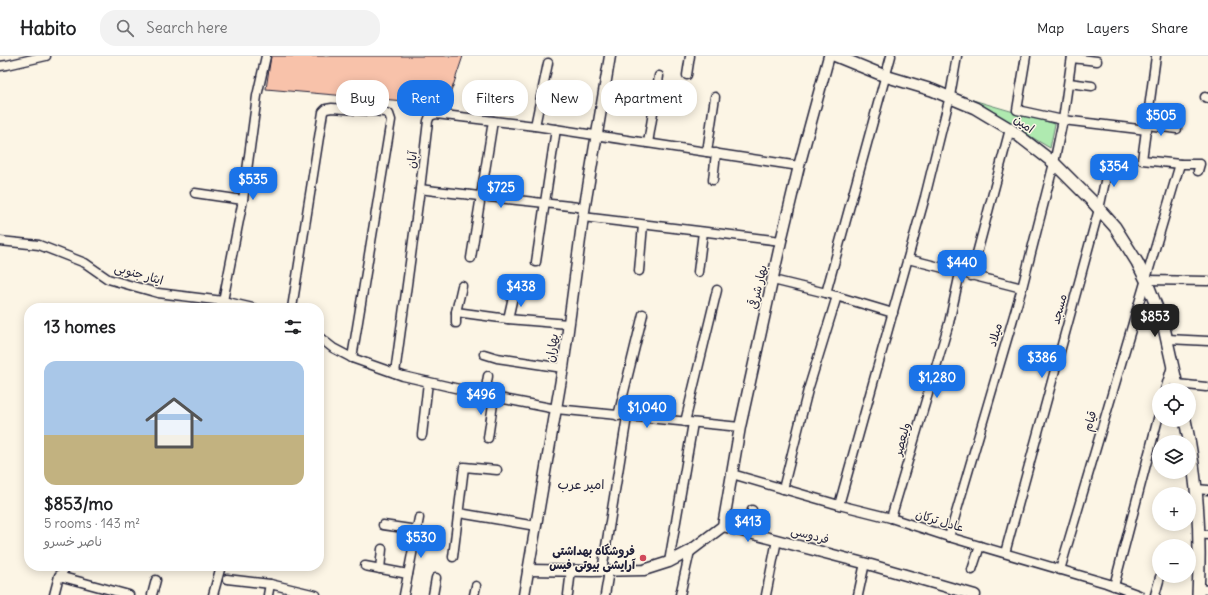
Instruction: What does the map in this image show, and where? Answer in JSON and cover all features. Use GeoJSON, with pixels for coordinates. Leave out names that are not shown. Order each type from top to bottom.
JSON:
{"type":"FeatureCollection","features":[{"type":"Feature","properties":{"kind":"main road","name":"امین"},"geometry":{"type":"LineString","coordinates":[[836,56],[885,76],[950,96],[975,108],[1010,129],[1054,162],[1115,227],[1137,262],[1146,280],[1163,323],[1177,383]]}},
{"type":"Feature","properties":{"kind":"main road"},"geometry":{"type":"LineString","coordinates":[[1187,427],[1196,487]]}},
{"type":"Feature","properties":{"kind":"main road"},"geometry":{"type":"LineString","coordinates":[[1196,489],[1203,535],[1201,592]]}},
{"type":"Feature","properties":{"kind":"street"},"geometry":{"type":"LineString","coordinates":[[0,66],[46,56]]}},
{"type":"Feature","properties":{"kind":"street"},"geometry":{"type":"LineString","coordinates":[[223,300],[243,200],[257,96],[266,56]]}},
{"type":"Feature","properties":{"kind":"street","name":"بهاران"},"geometry":{"type":"LineString","coordinates":[[524,595],[556,409],[584,213],[610,56]]}},
{"type":"Feature","properties":{"kind":"street"},"geometry":{"type":"LineString","coordinates":[[687,75],[690,56]]}},
{"type":"Feature","properties":{"kind":"street","name":"بهار شرقی"},"geometry":{"type":"LineString","coordinates":[[722,526],[740,427],[781,241],[799,166],[829,56]]}},
{"type":"Feature","properties":{"kind":"street"},"geometry":{"type":"LineString","coordinates":[[826,293],[891,56]]}},
{"type":"Feature","properties":{"kind":"street"},"geometry":{"type":"LineString","coordinates":[[839,505],[908,259],[950,96],[957,56]]}},
{"type":"Feature","properties":{"kind":"street"},"geometry":{"type":"LineString","coordinates":[[1026,56],[1017,110],[1063,120],[1147,128],[1176,129]]}},
{"type":"Feature","properties":{"kind":"street"},"geometry":{"type":"LineString","coordinates":[[1156,56],[1142,160],[1180,164],[1200,164],[1198,171]]}},
{"type":"Feature","properties":{"kind":"street"},"geometry":{"type":"LineString","coordinates":[[1072,57],[1097,61]]}},
{"type":"Feature","properties":{"kind":"street","name":"میلاد"},"geometry":{"type":"LineString","coordinates":[[949,537],[1022,288],[1054,162],[1063,120],[1072,57]]}},
{"type":"Feature","properties":{"kind":"street"},"geometry":{"type":"LineString","coordinates":[[535,126],[548,63]]}},
{"type":"Feature","properties":{"kind":"street"},"geometry":{"type":"LineString","coordinates":[[648,143],[659,76]]}},
{"type":"Feature","properties":{"kind":"street"},"geometry":{"type":"LineString","coordinates":[[1068,83],[1092,86]]}},
{"type":"Feature","properties":{"kind":"street"},"geometry":{"type":"LineString","coordinates":[[707,152],[715,97]]}},
{"type":"Feature","properties":{"kind":"street"},"geometry":{"type":"LineString","coordinates":[[293,303],[323,112],[326,109],[332,108],[384,112],[389,114],[391,120],[352,358]]}},
{"type":"Feature","properties":{"kind":"street","name":"آبان"},"geometry":{"type":"LineString","coordinates":[[395,373],[430,116],[436,114],[535,126],[799,166]]}},
{"type":"Feature","properties":{"kind":"street"},"geometry":{"type":"LineString","coordinates":[[471,258],[493,121]]}},
{"type":"Feature","properties":{"kind":"street"},"geometry":{"type":"LineString","coordinates":[[536,262],[556,129]]}},
{"type":"Feature","properties":{"kind":"street"},"geometry":{"type":"LineString","coordinates":[[971,276],[1010,129]]}},
{"type":"Feature","properties":{"kind":"street"},"geometry":{"type":"LineString","coordinates":[[713,180],[716,153]]}},
{"type":"Feature","properties":{"kind":"street","name":"مسجد"},"geometry":{"type":"LineString","coordinates":[[1005,553],[1099,209],[1109,163]]}},
{"type":"Feature","properties":{"kind":"street","name":"قیام"},"geometry":{"type":"LineString","coordinates":[[1060,570],[1180,164]]}},
{"type":"Feature","properties":{"kind":"street"},"geometry":{"type":"LineString","coordinates":[[420,189],[482,197],[545,202],[584,213],[643,226],[781,241]]}},
{"type":"Feature","properties":{"kind":"street"},"geometry":{"type":"LineString","coordinates":[[195,193],[243,200]]}},
{"type":"Feature","properties":{"kind":"street"},"geometry":{"type":"LineString","coordinates":[[639,270],[643,226]]}},
{"type":"Feature","properties":{"kind":"street"},"geometry":{"type":"LineString","coordinates":[[698,272],[703,232]]}},
{"type":"Feature","properties":{"kind":"street","name":"ایثار جنوبی"},"geometry":{"type":"LineString","coordinates":[[0,241],[39,245],[85,263],[108,279],[158,294],[223,300],[234,303]]}},
{"type":"Feature","properties":{"kind":"street"},"geometry":{"type":"LineString","coordinates":[[908,259],[1022,288]]}},
{"type":"Feature","properties":{"kind":"street","name":"ولیعصر"},"geometry":{"type":"LineString","coordinates":[[891,518],[949,322],[960,273]]}},
{"type":"Feature","properties":{"kind":"street"},"geometry":{"type":"LineString","coordinates":[[773,280],[837,296],[893,313]]}},
{"type":"Feature","properties":{"kind":"street"},"geometry":{"type":"LineString","coordinates":[[1146,280],[1208,281]]}},
{"type":"Feature","properties":{"kind":"street"},"geometry":{"type":"LineString","coordinates":[[456,323],[456,312],[462,286]]}},
{"type":"Feature","properties":{"kind":"street"},"geometry":{"type":"LineString","coordinates":[[670,562],[689,422],[717,290]]}},
{"type":"Feature","properties":{"kind":"street"},"geometry":{"type":"LineString","coordinates":[[508,319],[514,292]]}},
{"type":"Feature","properties":{"kind":"street"},"geometry":{"type":"LineString","coordinates":[[783,489],[808,390],[837,296]]}},
{"type":"Feature","properties":{"kind":"street"},"geometry":{"type":"LineString","coordinates":[[456,312],[508,319],[568,324]]}},
{"type":"Feature","properties":{"kind":"street"},"geometry":{"type":"LineString","coordinates":[[618,416],[643,314]]}},
{"type":"Feature","properties":{"kind":"street"},"geometry":{"type":"LineString","coordinates":[[1167,339],[1208,341]]}},
{"type":"Feature","properties":{"kind":"street"},"geometry":{"type":"LineString","coordinates":[[324,341],[333,348],[352,358],[395,373],[428,382],[556,409],[740,427]]}},
{"type":"Feature","properties":{"kind":"street"},"geometry":{"type":"LineString","coordinates":[[484,354],[497,358],[562,368]]}},
{"type":"Feature","properties":{"kind":"street"},"geometry":{"type":"LineString","coordinates":[[1168,383],[1173,363]]}},
{"type":"Feature","properties":{"kind":"street"},"geometry":{"type":"LineString","coordinates":[[485,394],[488,376]]}},
{"type":"Feature","properties":{"kind":"street"},"geometry":{"type":"LineString","coordinates":[[422,436],[428,382]]}},
{"type":"Feature","properties":{"kind":"street"},"geometry":{"type":"LineString","coordinates":[[1196,386],[1206,386]]}},
{"type":"Feature","properties":{"kind":"street"},"geometry":{"type":"LineString","coordinates":[[488,438],[494,396]]}},
{"type":"Feature","properties":{"kind":"street"},"geometry":{"type":"LineString","coordinates":[[605,595],[606,571],[627,417]]}},
{"type":"Feature","properties":{"kind":"street"},"geometry":{"type":"LineString","coordinates":[[1114,586],[1156,427]]}},
{"type":"Feature","properties":{"kind":"street"},"geometry":{"type":"LineString","coordinates":[[453,557],[464,467],[497,470]]}},
{"type":"Feature","properties":{"kind":"street","name":"عادل ترکان"},"geometry":{"type":"LineString","coordinates":[[732,474],[839,505],[891,518],[1139,595]]}},
{"type":"Feature","properties":{"kind":"street"},"geometry":{"type":"LineString","coordinates":[[1196,489],[1208,490]]}},
{"type":"Feature","properties":{"kind":"street"},"geometry":{"type":"LineString","coordinates":[[746,531],[752,510]]}},
{"type":"Feature","properties":{"kind":"street"},"geometry":{"type":"LineString","coordinates":[[459,513],[536,526]]}},
{"type":"Feature","properties":{"kind":"street"},"geometry":{"type":"LineString","coordinates":[[404,595],[419,518]]}},
{"type":"Feature","properties":{"kind":"street"},"geometry":{"type":"LineString","coordinates":[[383,525],[417,530]]}},
{"type":"Feature","properties":{"kind":"street"},"geometry":{"type":"LineString","coordinates":[[528,570],[644,570],[670,562],[690,551],[722,526]]}},
{"type":"Feature","properties":{"kind":"street","name":"فردوسی"},"geometry":{"type":"LineString","coordinates":[[722,526],[865,563],[946,591],[975,595]]}},
{"type":"Feature","properties":{"kind":"street"},"geometry":{"type":"LineString","coordinates":[[766,595],[777,540]]}},
{"type":"Feature","properties":{"kind":"street"},"geometry":{"type":"LineString","coordinates":[[972,570],[980,546]]}},
{"type":"Feature","properties":{"kind":"street"},"geometry":{"type":"LineString","coordinates":[[380,569],[382,549]]}},
{"type":"Feature","properties":{"kind":"street"},"geometry":{"type":"LineString","coordinates":[[680,595],[690,551]]}},
{"type":"Feature","properties":{"kind":"street"},"geometry":{"type":"LineString","coordinates":[[858,595],[865,563]]}},
{"type":"Feature","properties":{"kind":"street"},"geometry":{"type":"LineString","coordinates":[[365,566],[408,574]]}},
{"type":"Feature","properties":{"kind":"street"},"geometry":{"type":"LineString","coordinates":[[568,595],[571,570]]}},
{"type":"Feature","properties":{"kind":"street"},"geometry":{"type":"LineString","coordinates":[[54,595],[59,576],[63,571]]}},
{"type":"Feature","properties":{"kind":"street"},"geometry":{"type":"LineString","coordinates":[[213,595],[220,571]]}},
{"type":"Feature","properties":{"kind":"street"},"geometry":{"type":"LineString","coordinates":[[59,576],[129,595]]}},
{"type":"Feature","properties":{"kind":"street"},"geometry":{"type":"LineString","coordinates":[[433,595],[436,578]]}},
{"type":"Feature","properties":{"kind":"street"},"geometry":{"type":"LineString","coordinates":[[227,579],[270,584],[316,595]]}},
{"type":"Feature","properties":{"kind":"street"},"geometry":{"type":"LineString","coordinates":[[152,595],[156,580]]}},
{"type":"Feature","properties":{"kind":"street"},"geometry":{"type":"LineString","coordinates":[[1155,595],[1158,583]]}},
{"type":"Feature","properties":{"kind":"street"},"geometry":{"type":"LineString","coordinates":[[268,595],[270,584]]}},
{"type":"Feature","properties":{"kind":"street"},"geometry":{"type":"LineString","coordinates":[[474,595],[476,586]]}},
{"type":"Feature","properties":{"kind":"green space"},"geometry":{"type":"Polygon","coordinates":[[[966,98],[1055,124],[1050,148],[966,98]]]}},
{"type":"Feature","properties":{"kind":"building"},"geometry":{"type":"Polygon","coordinates":[[[271,56],[463,56],[454,83],[454,80],[397,80],[397,100],[389,100],[389,80],[336,80],[336,95],[266,89],[271,56]]]}},
{"type":"Feature","properties":{"kind":"place","name":"فروشگاه بهداشتی آرایشی بیوتی فیس"},"geometry":{"type":"Point","coordinates":[643,558]}},
{"type":"Feature","properties":{"kind":"district","name":"امیر عرب"},"geometry":{"type":"Point","coordinates":[581,484]}}]}
